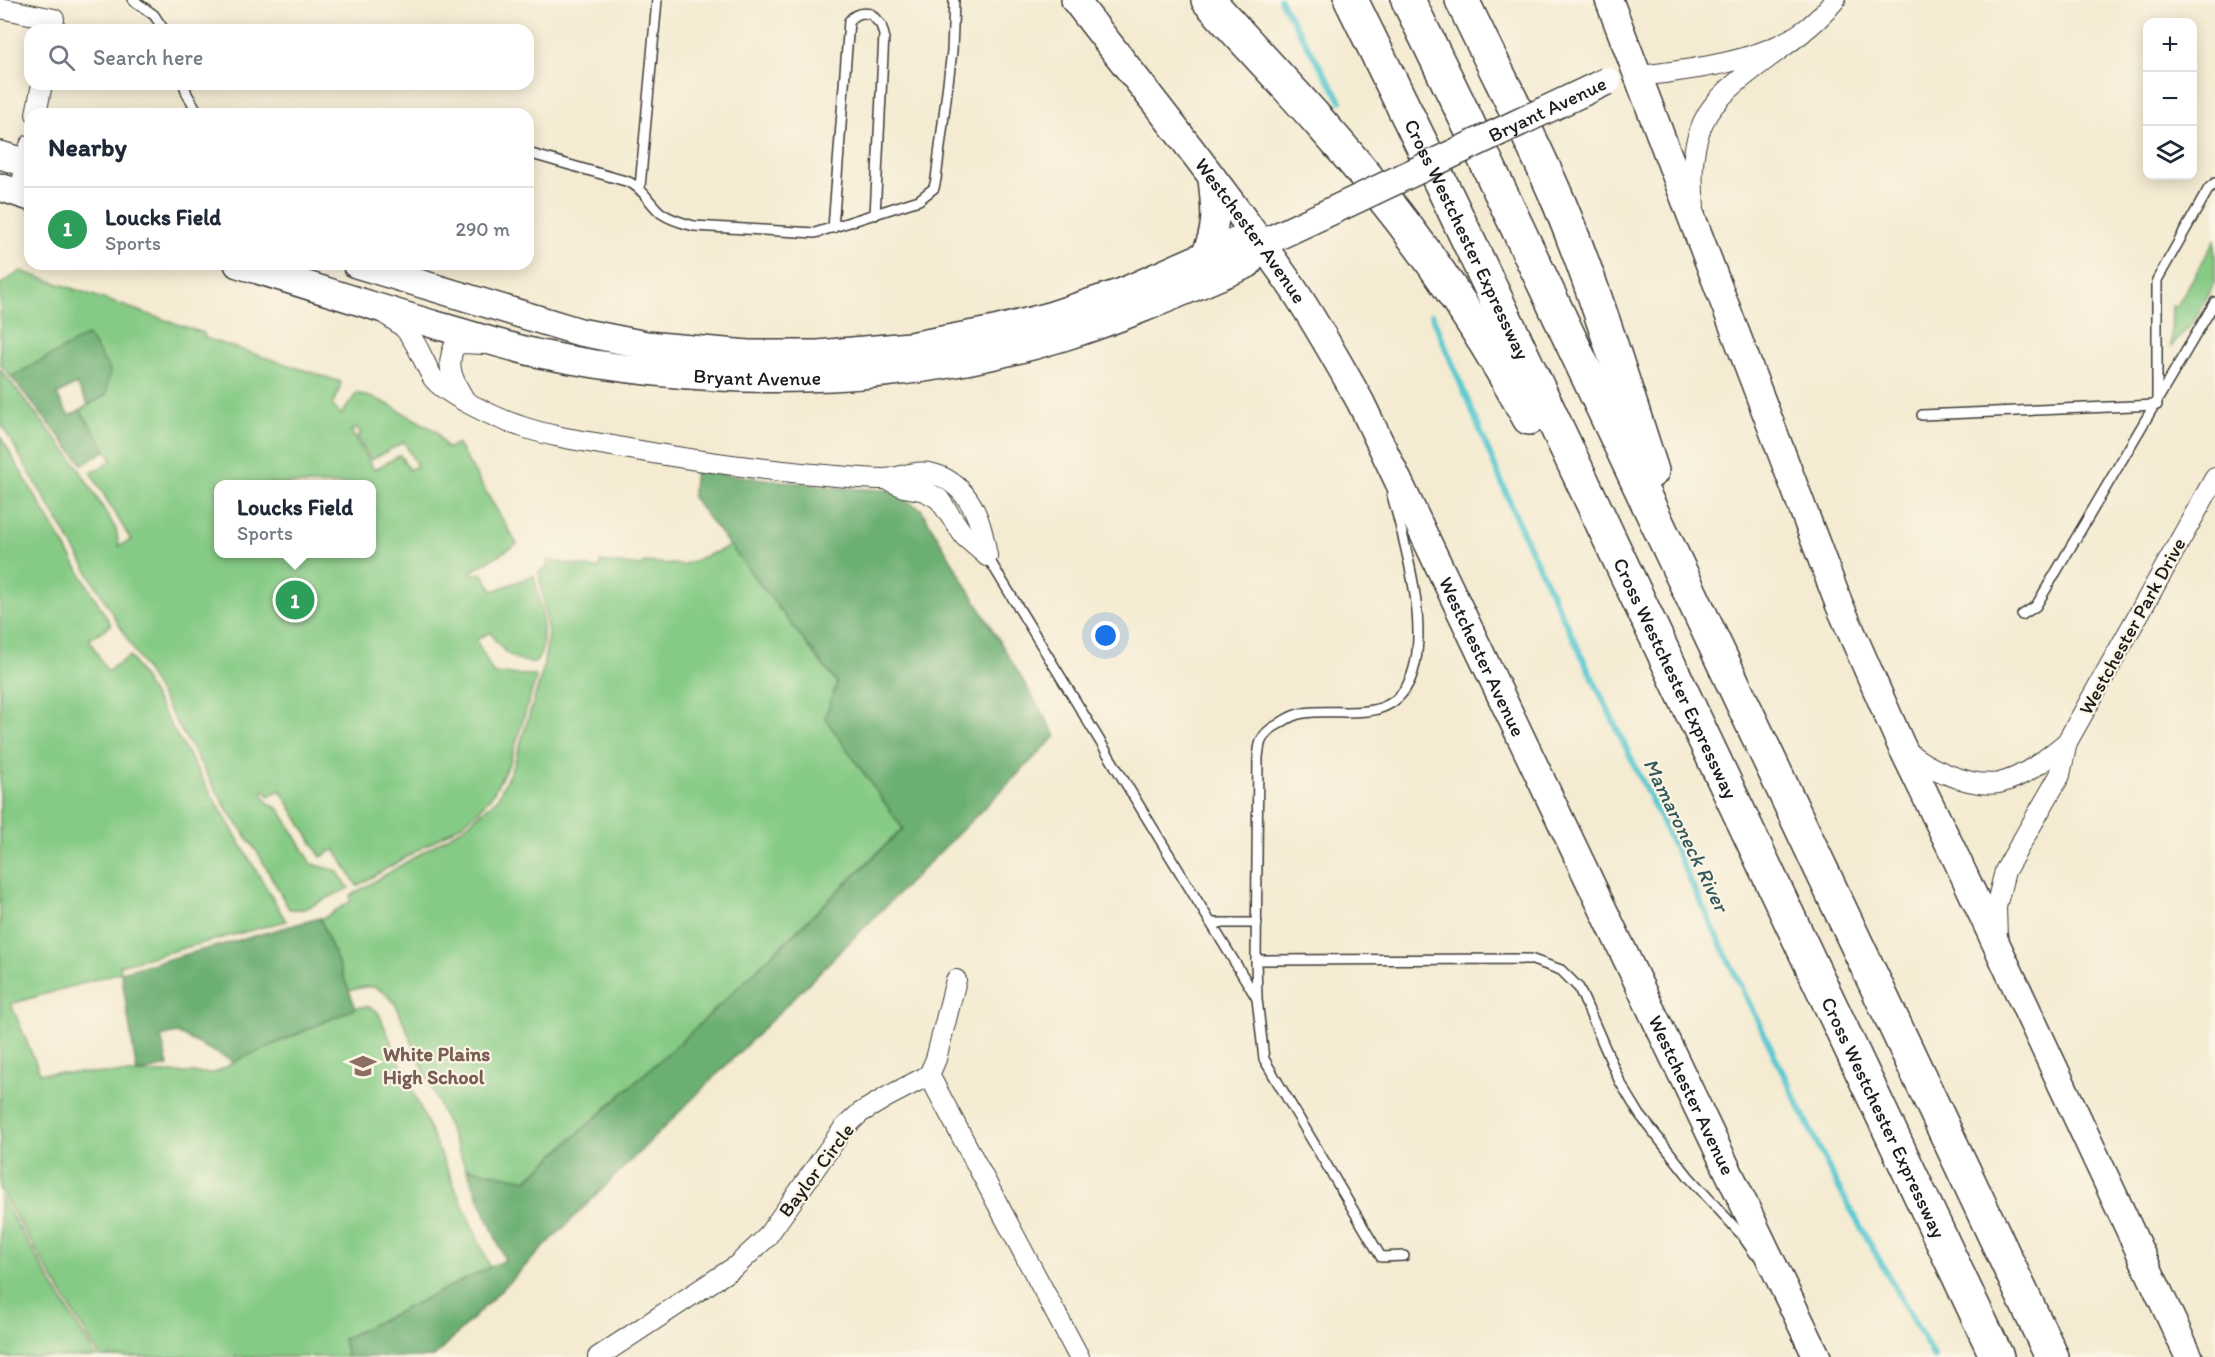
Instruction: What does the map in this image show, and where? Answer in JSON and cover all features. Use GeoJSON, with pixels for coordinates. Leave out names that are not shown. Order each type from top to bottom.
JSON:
{"type":"FeatureCollection","features":[{"type":"Feature","properties":{"kind":"highway"},"geometry":{"type":"LineString","coordinates":[[1208,0],[1348,154],[1429,257],[1493,355],[1650,624]]}},
{"type":"Feature","properties":{"kind":"highway","name":"Cross Westchester Expressway"},"geometry":{"type":"LineString","coordinates":[[1351,0],[1446,193],[1997,1357]]}},
{"type":"Feature","properties":{"kind":"highway"},"geometry":{"type":"LineString","coordinates":[[1408,0],[2052,1357]]}},
{"type":"Feature","properties":{"kind":"highway"},"geometry":{"type":"LineString","coordinates":[[1462,0],[1535,147],[1576,245],[1699,613]]}},
{"type":"Feature","properties":{"kind":"main road","name":"Westchester Avenue"},"geometry":{"type":"LineString","coordinates":[[1075,0],[1289,282],[1326,341],[1377,435],[1817,1357]]}},
{"type":"Feature","properties":{"kind":"main road"},"geometry":{"type":"LineString","coordinates":[[1609,0],[1826,572],[1901,745],[2189,1357]]}},
{"type":"Feature","properties":{"kind":"main road","name":"Bryant Avenue"},"geometry":{"type":"LineString","coordinates":[[257,270],[502,344],[606,365],[706,376],[800,379],[841,377],[941,365],[1042,343],[1113,321],[1248,264],[1261,244],[1607,81],[1639,76]]}},
{"type":"Feature","properties":{"kind":"main road"},"geometry":{"type":"LineString","coordinates":[[0,155],[24,157]]}},
{"type":"Feature","properties":{"kind":"main road"},"geometry":{"type":"LineString","coordinates":[[1204,256],[1210,244],[1216,218],[1212,178]]}},
{"type":"Feature","properties":{"kind":"main road","name":"Bryant Avenue"},"geometry":{"type":"LineString","coordinates":[[375,270],[514,313],[646,345],[715,352],[809,354],[886,349],[995,330],[1092,303],[1122,292],[1237,241],[1261,244]]}},
{"type":"Feature","properties":{"kind":"street","name":"Bryant Avenue"},"geometry":{"type":"LineString","coordinates":[[1639,76],[1709,67],[1758,53],[1803,32],[1835,0]]}},
{"type":"Feature","properties":{"kind":"street"},"geometry":{"type":"LineString","coordinates":[[0,8],[55,16]]}},
{"type":"Feature","properties":{"kind":"street"},"geometry":{"type":"LineString","coordinates":[[1697,231],[1692,168],[1695,148],[1708,114],[1718,100],[1736,84],[1803,32]]}},
{"type":"Feature","properties":{"kind":"street"},"geometry":{"type":"LineString","coordinates":[[37,108],[41,90]]}},
{"type":"Feature","properties":{"kind":"street"},"geometry":{"type":"LineString","coordinates":[[17,192],[24,172]]}},
{"type":"Feature","properties":{"kind":"street"},"geometry":{"type":"LineString","coordinates":[[377,307],[406,330],[434,380],[445,390],[482,411],[519,426],[688,460],[886,479],[905,474],[926,473],[941,477],[963,491],[971,502],[984,532],[987,556]]}},
{"type":"Feature","properties":{"kind":"street"},"geometry":{"type":"LineString","coordinates":[[464,399],[450,373],[451,353],[454,347],[461,343],[502,344]]}},
{"type":"Feature","properties":{"kind":"street","name":"Westchester Park Drive"},"geometry":{"type":"LineString","coordinates":[[1998,947],[1996,907],[2006,871],[2060,775],[2067,742],[2215,478]]}},
{"type":"Feature","properties":{"kind":"street","name":"Westchester Park Drive"},"geometry":{"type":"LineString","coordinates":[[1901,745],[1910,755],[1929,767],[1968,780],[1998,783],[2016,777],[2067,742]]}},
{"type":"Feature","properties":{"kind":"street"},"geometry":{"type":"LineString","coordinates":[[956,980],[936,1059],[928,1075],[1079,1357]]}},
{"type":"Feature","properties":{"kind":"street","name":"Baylor Circle"},"geometry":{"type":"LineString","coordinates":[[598,1357],[736,1266],[766,1238],[843,1129],[860,1113],[928,1075]]}},
{"type":"Feature","properties":{"kind":"lane"},"geometry":{"type":"LineString","coordinates":[[133,0],[154,15],[160,24]]}},
{"type":"Feature","properties":{"kind":"lane"},"geometry":{"type":"LineString","coordinates":[[640,187],[657,0]]}},
{"type":"Feature","properties":{"kind":"lane"},"geometry":{"type":"LineString","coordinates":[[534,155],[629,182],[640,187],[660,212],[680,223],[694,226],[815,232],[920,200],[934,188],[952,51],[954,0]]}},
{"type":"Feature","properties":{"kind":"lane"},"geometry":{"type":"LineString","coordinates":[[833,228],[849,21],[858,14],[872,14],[881,25],[884,35],[876,214]]}},
{"type":"Feature","properties":{"kind":"lane"},"geometry":{"type":"LineString","coordinates":[[186,90],[195,108]]}},
{"type":"Feature","properties":{"kind":"lane"},"geometry":{"type":"LineString","coordinates":[[2157,405],[2157,280],[2209,188],[2215,183]]}},
{"type":"Feature","properties":{"kind":"lane"},"geometry":{"type":"LineString","coordinates":[[2022,615],[2036,606],[2157,405],[2215,302]]}},
{"type":"Feature","properties":{"kind":"lane"},"geometry":{"type":"LineString","coordinates":[[1922,415],[2157,405]]}},
{"type":"Feature","properties":{"kind":"lane"},"geometry":{"type":"LineString","coordinates":[[1377,435],[1414,582],[1419,637],[1415,660],[1409,683],[1402,693],[1389,703],[1374,710],[1361,712],[1301,713],[1272,728],[1261,740],[1258,757],[1257,999],[1264,1059],[1381,1257],[1404,1256]]}},
{"type":"Feature","properties":{"kind":"lane"},"geometry":{"type":"LineString","coordinates":[[987,556],[1257,999]]}},
{"type":"Feature","properties":{"kind":"lane"},"geometry":{"type":"LineString","coordinates":[[1211,923],[1257,923]]}},
{"type":"Feature","properties":{"kind":"lane"},"geometry":{"type":"LineString","coordinates":[[1256,960],[1530,959],[1561,970],[1579,987],[1620,1082],[1640,1115],[1689,1177],[1741,1234],[1796,1313]]}},
{"type":"Feature","properties":{"kind":"green space"},"geometry":{"type":"Polygon","coordinates":[[[2215,240],[2215,281],[2193,323],[2171,346],[2172,305],[2177,306],[2215,240]]]}},
{"type":"Feature","properties":{"kind":"green space"},"geometry":{"type":"Polygon","coordinates":[[[21,271],[204,333],[205,338],[341,382],[332,405],[341,415],[357,393],[384,402],[436,431],[447,449],[457,443],[517,544],[470,572],[483,574],[493,591],[534,575],[541,608],[543,645],[535,663],[514,658],[508,654],[490,632],[476,640],[494,674],[534,675],[536,678],[510,762],[491,797],[461,825],[357,886],[335,849],[321,857],[280,790],[269,796],[265,790],[262,792],[267,802],[280,810],[312,864],[337,871],[349,888],[305,909],[289,909],[258,853],[229,812],[0,422],[0,369],[76,464],[116,529],[119,546],[131,540],[91,473],[112,460],[80,410],[105,395],[88,336],[11,377],[0,363],[0,285],[21,271]],[[357,428],[351,431],[374,470],[400,455],[409,470],[417,466],[404,442],[371,460],[357,437],[361,434],[357,428]]]}},
{"type":"Feature","properties":{"kind":"green space"},"geometry":{"type":"Polygon","coordinates":[[[88,335],[110,370],[106,395],[89,405],[76,384],[57,395],[69,416],[80,410],[106,450],[83,465],[11,377],[88,335]]]}},
{"type":"Feature","properties":{"kind":"green space"},"geometry":{"type":"Polygon","coordinates":[[[0,436],[111,625],[89,639],[107,671],[130,656],[286,921],[120,965],[121,972],[11,1004],[40,1073],[215,1073],[234,1062],[356,1008],[367,1007],[378,1012],[490,1267],[343,1339],[347,1357],[100,1357],[0,1190],[0,436]]]}},
{"type":"Feature","properties":{"kind":"green space"},"geometry":{"type":"Polygon","coordinates":[[[695,471],[844,488],[888,490],[921,509],[1056,736],[434,1357],[347,1357],[343,1339],[505,1260],[466,1168],[527,1180],[700,1024],[903,829],[825,718],[837,683],[692,497],[695,471]]]}},
{"type":"Feature","properties":{"kind":"green space"},"geometry":{"type":"Polygon","coordinates":[[[731,546],[837,683],[825,718],[903,828],[700,1024],[526,1180],[466,1168],[396,1005],[385,993],[375,988],[364,987],[349,991],[320,918],[324,918],[351,901],[350,896],[463,828],[497,799],[514,764],[543,670],[548,634],[539,572],[548,567],[547,560],[599,569],[600,562],[643,566],[644,562],[683,565],[731,546]]]}},
{"type":"Feature","properties":{"kind":"green space"},"geometry":{"type":"Polygon","coordinates":[[[320,918],[356,1008],[234,1062],[177,1033],[161,1037],[168,1066],[137,1073],[121,972],[320,918]]]}},
{"type":"Feature","properties":{"kind":"green space"},"geometry":{"type":"Polygon","coordinates":[[[0,1196],[96,1357],[0,1357],[0,1196]]]}},
{"type":"Feature","properties":{"kind":"waterway","name":"Mamaroneck River"},"geometry":{"type":"LineString","coordinates":[[1280,0],[1341,101]]}},
{"type":"Feature","properties":{"kind":"waterway","name":"Mamaroneck River"},"geometry":{"type":"LineString","coordinates":[[1432,315],[1524,536],[1836,1183],[1934,1357]]}},
{"type":"Feature","properties":{"kind":"place","name":"Loucks Field"},"geometry":{"type":"Point","coordinates":[295,600]}},
{"type":"Feature","properties":{"kind":"place","name":"White Plains High School"},"geometry":{"type":"Point","coordinates":[363,1066]}}]}
